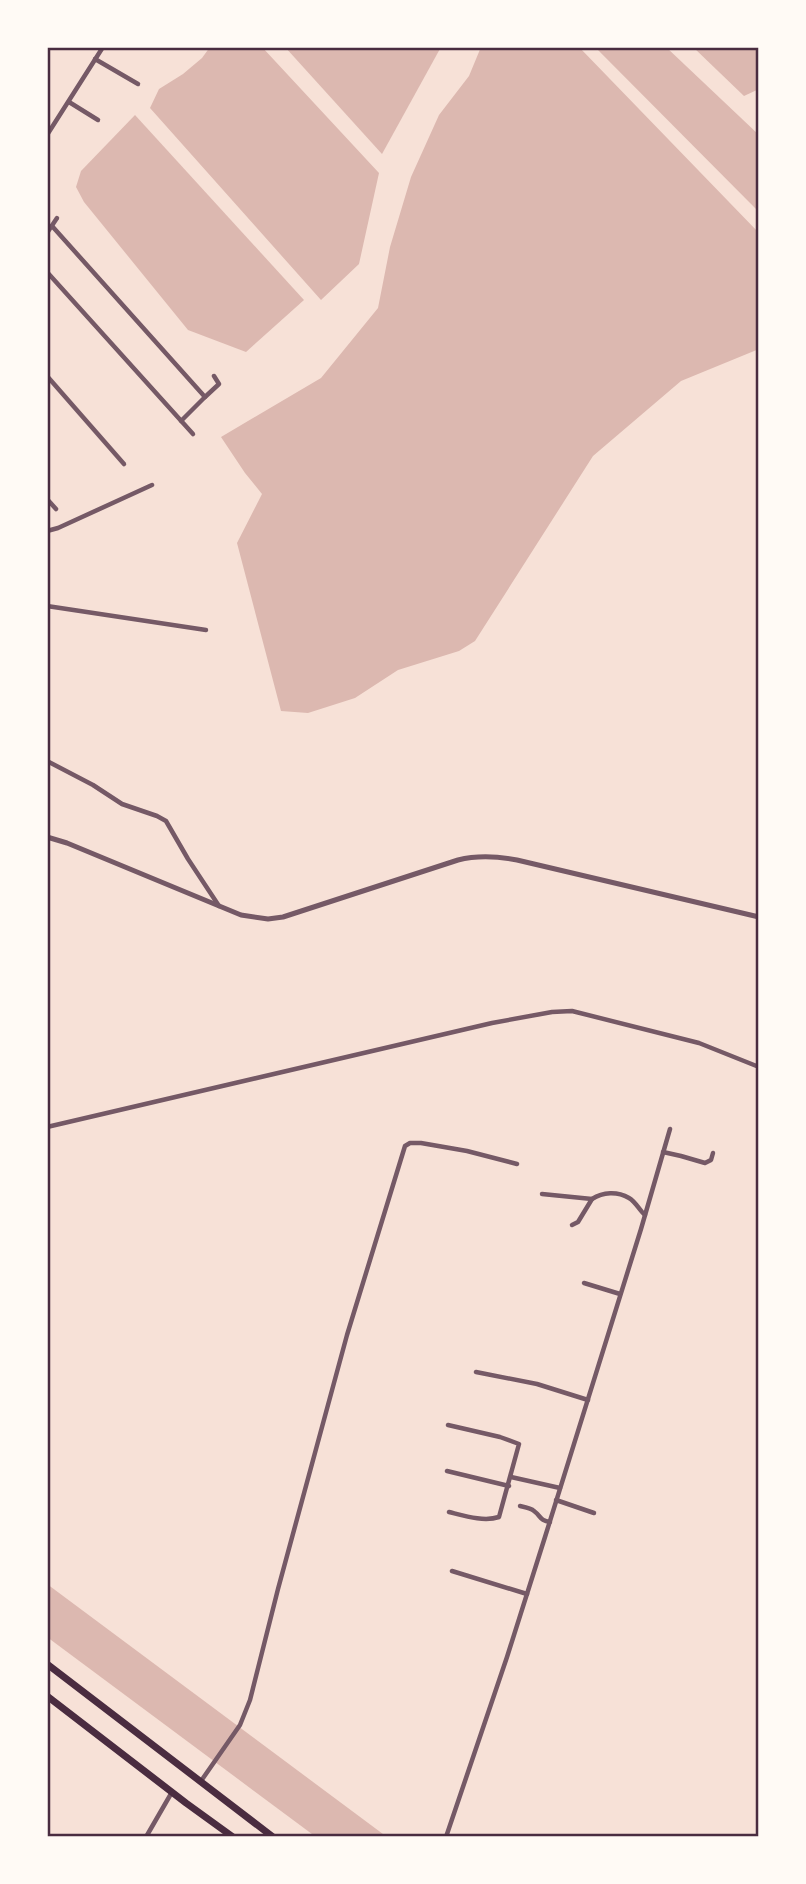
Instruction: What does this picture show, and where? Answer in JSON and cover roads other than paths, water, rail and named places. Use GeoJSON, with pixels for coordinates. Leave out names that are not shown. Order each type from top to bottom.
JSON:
{"type":"FeatureCollection","features":[{"type":"Feature","properties":{"kind":"highway"},"geometry":{"type":"LineString","coordinates":[[47,1664],[272,1837]]}},
{"type":"Feature","properties":{"kind":"highway"},"geometry":{"type":"LineString","coordinates":[[47,1696],[233,1837]]}},
{"type":"Feature","properties":{"kind":"street"},"geometry":{"type":"LineString","coordinates":[[47,135],[103,47]]}},
{"type":"Feature","properties":{"kind":"street"},"geometry":{"type":"LineString","coordinates":[[95,60],[138,84]]}},
{"type":"Feature","properties":{"kind":"street"},"geometry":{"type":"LineString","coordinates":[[69,102],[98,120]]}},
{"type":"Feature","properties":{"kind":"street"},"geometry":{"type":"LineString","coordinates":[[47,233],[57,218]]}},
{"type":"Feature","properties":{"kind":"street"},"geometry":{"type":"LineString","coordinates":[[52,226],[205,397]]}},
{"type":"Feature","properties":{"kind":"street"},"geometry":{"type":"LineString","coordinates":[[47,272],[193,434]]}},
{"type":"Feature","properties":{"kind":"street"},"geometry":{"type":"LineString","coordinates":[[47,376],[124,464]]}},
{"type":"Feature","properties":{"kind":"street"},"geometry":{"type":"LineString","coordinates":[[181,421],[219,384],[214,376]]}},
{"type":"Feature","properties":{"kind":"street"},"geometry":{"type":"LineString","coordinates":[[47,531],[152,485]]}},
{"type":"Feature","properties":{"kind":"street"},"geometry":{"type":"LineString","coordinates":[[47,499],[56,509]]}},
{"type":"Feature","properties":{"kind":"street"},"geometry":{"type":"LineString","coordinates":[[47,606],[206,631]]}},
{"type":"Feature","properties":{"kind":"street"},"geometry":{"type":"LineString","coordinates":[[47,761],[122,804],[166,821],[220,907]]}},
{"type":"Feature","properties":{"kind":"street"},"geometry":{"type":"LineString","coordinates":[[47,837],[220,907],[255,918],[283,917],[474,856],[499,856],[759,917]]}},
{"type":"Feature","properties":{"kind":"street"},"geometry":{"type":"LineString","coordinates":[[47,1127],[487,1024],[552,1012],[572,1011],[714,1048],[759,1067]]}},
{"type":"Feature","properties":{"kind":"street"},"geometry":{"type":"LineString","coordinates":[[446,1837],[550,1522],[670,1129]]}},
{"type":"Feature","properties":{"kind":"street"},"geometry":{"type":"LineString","coordinates":[[201,1782],[240,1725],[250,1700],[344,1348],[405,1146],[416,1142],[517,1164]]}},
{"type":"Feature","properties":{"kind":"street"},"geometry":{"type":"LineString","coordinates":[[663,1152],[705,1163],[711,1160],[713,1153]]}},
{"type":"Feature","properties":{"kind":"street"},"geometry":{"type":"LineString","coordinates":[[572,1225],[578,1222],[592,1199],[602,1193],[629,1198],[645,1215]]}},
{"type":"Feature","properties":{"kind":"street"},"geometry":{"type":"LineString","coordinates":[[542,1194],[592,1199]]}},
{"type":"Feature","properties":{"kind":"street"},"geometry":{"type":"LineString","coordinates":[[584,1283],[620,1294]]}},
{"type":"Feature","properties":{"kind":"street"},"geometry":{"type":"LineString","coordinates":[[476,1372],[537,1384],[588,1400]]}},
{"type":"Feature","properties":{"kind":"street"},"geometry":{"type":"LineString","coordinates":[[448,1425],[519,1444],[499,1517],[474,1517],[449,1512]]}},
{"type":"Feature","properties":{"kind":"street"},"geometry":{"type":"LineString","coordinates":[[447,1471],[509,1486]]}},
{"type":"Feature","properties":{"kind":"street"},"geometry":{"type":"LineString","coordinates":[[511,1477],[560,1488]]}},
{"type":"Feature","properties":{"kind":"street"},"geometry":{"type":"LineString","coordinates":[[556,1500],[594,1513]]}},
{"type":"Feature","properties":{"kind":"street"},"geometry":{"type":"LineString","coordinates":[[520,1506],[532,1509],[540,1519],[550,1522]]}},
{"type":"Feature","properties":{"kind":"street"},"geometry":{"type":"LineString","coordinates":[[453,1571],[527,1594]]}},
{"type":"Feature","properties":{"kind":"street"},"geometry":{"type":"LineString","coordinates":[[146,1837],[172,1791]]}}]}
